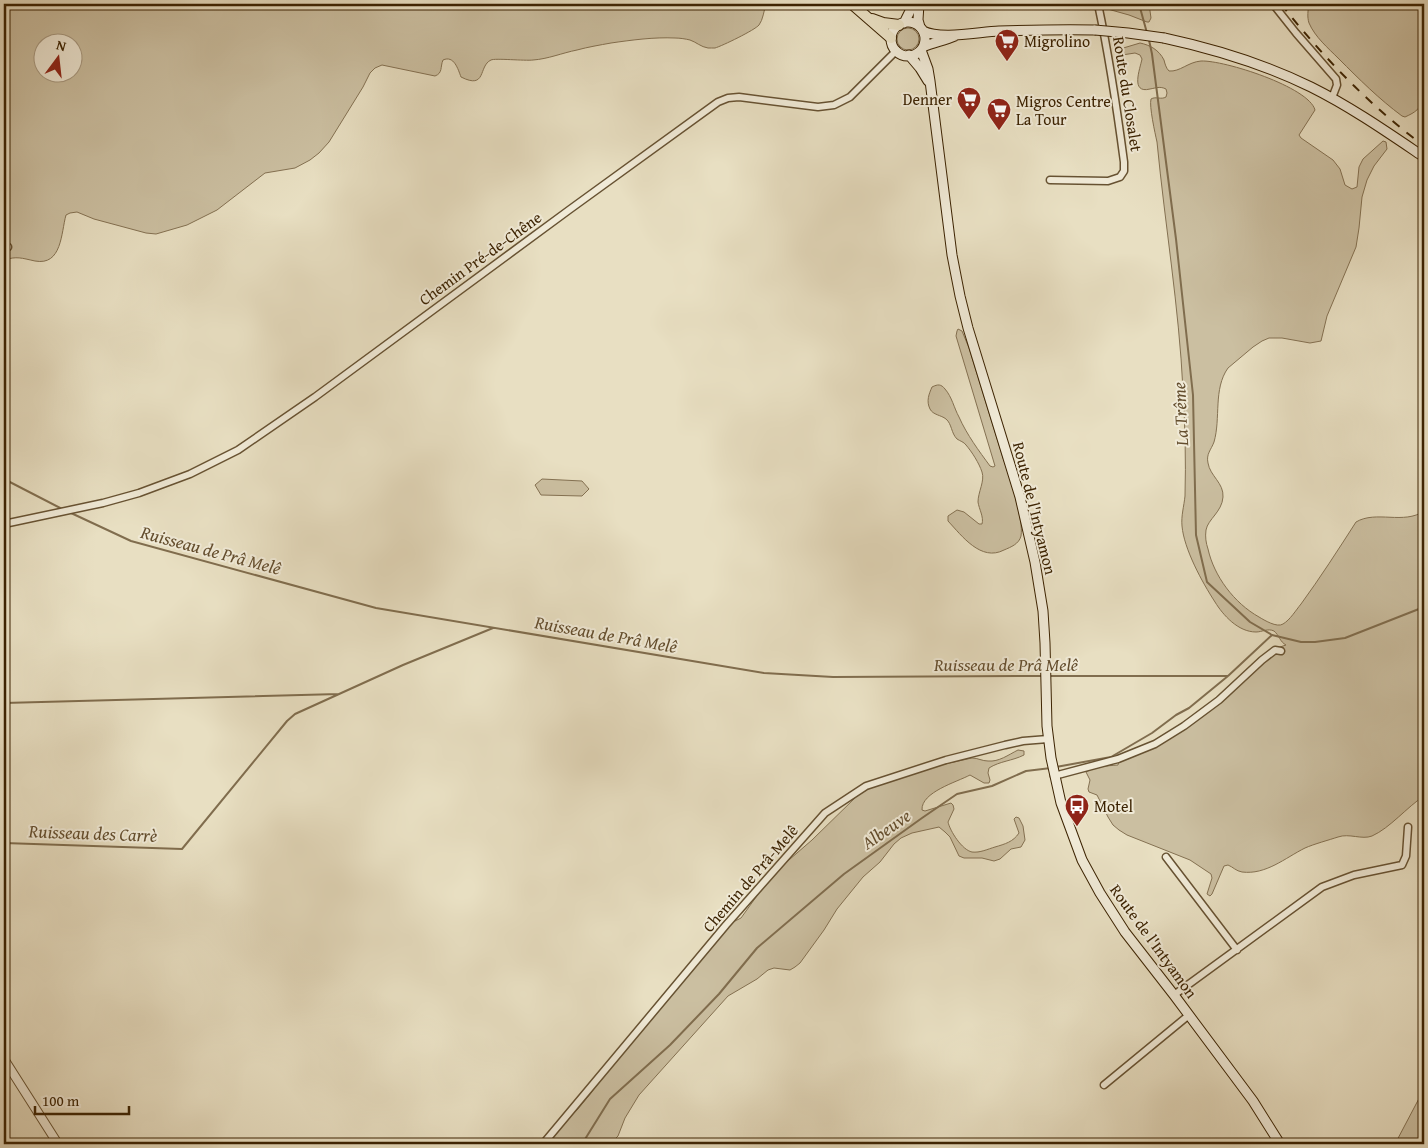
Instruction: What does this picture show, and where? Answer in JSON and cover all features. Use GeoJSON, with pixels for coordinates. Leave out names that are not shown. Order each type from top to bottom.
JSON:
{"type":"FeatureCollection","features":[{"type":"Feature","properties":{"kind":"highway"},"geometry":{"type":"LineString","coordinates":[[852,4],[891,38]]}},
{"type":"Feature","properties":{"kind":"highway"},"geometry":{"type":"LineString","coordinates":[[864,15],[883,23],[901,24]]}},
{"type":"Feature","properties":{"kind":"main road"},"geometry":{"type":"LineString","coordinates":[[913,4],[901,24],[893,32],[891,38],[892,44],[902,54],[915,54],[928,44],[945,41],[956,36]]}},
{"type":"Feature","properties":{"kind":"main road"},"geometry":{"type":"LineString","coordinates":[[919,4],[918,20],[925,40],[922,48]]}},
{"type":"Feature","properties":{"kind":"main road"},"geometry":{"type":"LineString","coordinates":[[901,24],[911,22],[934,35],[956,36],[1039,29],[1122,32],[1164,38],[1215,50],[1259,64],[1332,98],[1424,157]]}},
{"type":"Feature","properties":{"kind":"main road","name":"Route de l'Intyamon"},"geometry":{"type":"LineString","coordinates":[[922,48],[928,68],[958,288],[968,328],[1020,497],[1032,543],[1043,611],[1048,739],[1061,804],[1082,860],[1125,932],[1253,1101],[1280,1144]]}},
{"type":"Feature","properties":{"kind":"main road","name":"Route de l'Intyamon"},"geometry":{"type":"LineString","coordinates":[[909,55],[920,68],[931,89]]}},
{"type":"Feature","properties":{"kind":"street","name":"Route du Closalet"},"geometry":{"type":"LineString","coordinates":[[1050,180],[1108,181],[1120,177],[1124,171],[1116,98],[1098,4]]}},
{"type":"Feature","properties":{"kind":"street"},"geometry":{"type":"LineString","coordinates":[[1273,4],[1336,79],[1337,85],[1332,98]]}},
{"type":"Feature","properties":{"kind":"street","name":"Chemin Pré-de-Chêne"},"geometry":{"type":"LineString","coordinates":[[4,524],[126,497],[169,483],[220,460],[250,442],[307,402],[718,102],[728,98],[739,97],[812,107],[834,106],[850,97],[897,50]]}},
{"type":"Feature","properties":{"kind":"street"},"geometry":{"type":"LineString","coordinates":[[1054,774],[1118,759],[1155,744],[1184,726],[1219,700],[1275,650],[1281,651]]}},
{"type":"Feature","properties":{"kind":"street","name":"Chemin de Prâ-Melê"},"geometry":{"type":"LineString","coordinates":[[544,1144],[726,925],[825,813],[866,786],[946,760],[1023,741],[1048,739]]}},
{"type":"Feature","properties":{"kind":"street"},"geometry":{"type":"LineString","coordinates":[[1174,995],[1322,887],[1354,876],[1402,865],[1406,856],[1408,827]]}},
{"type":"Feature","properties":{"kind":"street"},"geometry":{"type":"LineString","coordinates":[[1166,857],[1237,950]]}},
{"type":"Feature","properties":{"kind":"street"},"geometry":{"type":"LineString","coordinates":[[1104,1085],[1189,1015]]}},
{"type":"Feature","properties":{"kind":"street"},"geometry":{"type":"LineString","coordinates":[[4,1058],[58,1144]]}},
{"type":"Feature","properties":{"kind":"shaded area"},"geometry":{"type":"Polygon","coordinates":[[[4,4],[766,4],[759,25],[715,48],[708,48],[690,40],[677,38],[651,38],[619,42],[539,59],[491,60],[484,67],[481,76],[475,81],[461,77],[455,64],[450,59],[443,60],[438,75],[435,76],[382,65],[370,73],[329,142],[319,153],[295,168],[265,173],[217,210],[187,225],[156,234],[94,219],[77,212],[70,213],[66,215],[59,247],[51,258],[44,261],[35,261],[16,258],[4,260],[4,4]]]}},
{"type":"Feature","properties":{"kind":"shaded area"},"geometry":{"type":"Polygon","coordinates":[[[1101,4],[1115,8],[1124,8],[1125,4],[1149,4],[1151,18],[1147,22],[1104,8],[1101,4]]]}},
{"type":"Feature","properties":{"kind":"shaded area"},"geometry":{"type":"Polygon","coordinates":[[[1309,4],[1424,4],[1424,98],[1417,110],[1405,117],[1402,116],[1354,74],[1315,33],[1308,21],[1309,4]]]}},
{"type":"Feature","properties":{"kind":"shaded area"},"geometry":{"type":"Polygon","coordinates":[[[908,28],[918,35],[919,39],[912,49],[908,50],[898,43],[897,39],[904,29],[908,28]]]}},
{"type":"Feature","properties":{"kind":"shaded area"},"geometry":{"type":"Polygon","coordinates":[[[1140,43],[1157,51],[1162,56],[1169,71],[1177,70],[1196,62],[1212,62],[1264,76],[1298,92],[1309,101],[1315,110],[1299,135],[1333,160],[1340,169],[1345,185],[1352,189],[1357,187],[1359,167],[1363,159],[1383,141],[1386,142],[1387,149],[1374,166],[1367,180],[1362,197],[1356,247],[1327,316],[1321,341],[1310,343],[1282,338],[1269,338],[1253,347],[1228,368],[1223,376],[1220,385],[1216,433],[1208,460],[1209,468],[1223,492],[1223,497],[1220,507],[1206,530],[1211,559],[1220,579],[1233,596],[1250,611],[1267,622],[1283,624],[1301,604],[1356,522],[1372,517],[1408,517],[1424,511],[1424,796],[1385,828],[1372,836],[1338,837],[1305,848],[1275,865],[1259,871],[1242,872],[1228,865],[1224,866],[1210,896],[1207,894],[1212,878],[1211,874],[1190,860],[1127,835],[1113,825],[1097,795],[1089,792],[1090,780],[1086,772],[1098,767],[1118,765],[1120,757],[1161,738],[1216,699],[1260,658],[1286,645],[1274,631],[1256,632],[1243,629],[1222,612],[1199,575],[1183,535],[1182,515],[1185,496],[1185,456],[1181,359],[1151,102],[1153,98],[1166,97],[1167,93],[1166,89],[1162,88],[1144,90],[1140,88],[1138,74],[1142,59],[1140,55],[1135,53],[1122,55],[1118,52],[1120,49],[1140,43]]]}},
{"type":"Feature","properties":{"kind":"shaded area"},"geometry":{"type":"Polygon","coordinates":[[[958,329],[962,331],[969,348],[1012,486],[1020,519],[1021,536],[1017,543],[996,553],[988,553],[973,546],[948,521],[948,516],[957,510],[964,512],[979,524],[982,524],[978,502],[983,475],[977,461],[964,443],[955,437],[946,419],[931,411],[928,400],[932,387],[939,385],[944,387],[973,443],[990,466],[995,466],[956,336],[958,329]]]}},
{"type":"Feature","properties":{"kind":"shaded area"},"geometry":{"type":"Polygon","coordinates":[[[542,479],[582,481],[589,489],[582,496],[541,495],[535,485],[542,479]]]}},
{"type":"Feature","properties":{"kind":"shaded area"},"geometry":{"type":"Polygon","coordinates":[[[1018,750],[1024,751],[1024,755],[989,768],[989,783],[984,783],[970,775],[933,793],[923,804],[922,810],[925,811],[951,803],[954,809],[948,822],[949,826],[964,848],[972,852],[984,851],[1011,841],[1019,833],[1014,819],[1016,817],[1019,818],[1023,826],[1025,840],[1021,847],[1011,849],[1000,859],[994,861],[959,856],[950,837],[939,827],[912,833],[901,838],[880,862],[863,877],[837,909],[800,963],[790,970],[774,968],[768,970],[757,979],[728,996],[639,1095],[625,1118],[618,1136],[610,1144],[542,1144],[557,1125],[577,1110],[591,1093],[621,1048],[714,934],[721,928],[741,918],[764,886],[782,866],[857,796],[870,788],[931,767],[972,758],[992,761],[1003,758],[1018,750]]]}},
{"type":"Feature","properties":{"kind":"shaded area"},"geometry":{"type":"Polygon","coordinates":[[[1424,1089],[1424,1144],[1395,1144],[1424,1089]]]}},
{"type":"Feature","properties":{"kind":"waterway","name":"La Trême"},"geometry":{"type":"LineString","coordinates":[[1139,4],[1147,33]]}},
{"type":"Feature","properties":{"kind":"waterway","name":"La Trême"},"geometry":{"type":"LineString","coordinates":[[1149,40],[1176,239],[1193,395],[1196,535],[1207,582],[1250,622],[1272,635],[1301,642],[1345,638],[1424,607]]}},
{"type":"Feature","properties":{"kind":"waterway","name":"Ruisseau de Prâ Melê"},"geometry":{"type":"LineString","coordinates":[[4,479],[64,510]]}},
{"type":"Feature","properties":{"kind":"waterway","name":"Ruisseau de Prâ Melê"},"geometry":{"type":"LineString","coordinates":[[71,513],[131,541],[376,608],[764,673],[833,677],[1042,676]]}},
{"type":"Feature","properties":{"kind":"waterway","name":"Ruisseau des Carrè"},"geometry":{"type":"LineString","coordinates":[[4,843],[182,849],[287,721],[295,714],[403,665],[493,628]]}},
{"type":"Feature","properties":{"kind":"waterway","name":"Albeuve"},"geometry":{"type":"LineString","coordinates":[[1056,767],[1111,757],[1152,733],[1189,708],[1228,676],[1272,635]]}},
{"type":"Feature","properties":{"kind":"waterway","name":"Ruisseau de Prâ Melê"},"geometry":{"type":"LineString","coordinates":[[1050,676],[1228,676]]}},
{"type":"Feature","properties":{"kind":"waterway"},"geometry":{"type":"LineString","coordinates":[[4,703],[339,694]]}},
{"type":"Feature","properties":{"kind":"waterway","name":"Albeuve"},"geometry":{"type":"LineString","coordinates":[[582,1144],[610,1099],[670,1045],[719,994],[757,948],[844,874],[957,794],[992,786],[1026,771],[1051,768]]}},
{"type":"Feature","properties":{"kind":"railway"},"geometry":{"type":"LineString","coordinates":[[1281,4],[1348,80],[1384,114],[1424,146]]}},
{"type":"Feature","properties":{"kind":"place","name":"Migrolino"},"geometry":{"type":"Point","coordinates":[1007,62]}},
{"type":"Feature","properties":{"kind":"place","name":"Denner"},"geometry":{"type":"Point","coordinates":[969,120]}},
{"type":"Feature","properties":{"kind":"place","name":"Migros Centre La Tour"},"geometry":{"type":"Point","coordinates":[999,131]}},
{"type":"Feature","properties":{"kind":"place","name":"Motel"},"geometry":{"type":"Point","coordinates":[1077,827]}}]}
